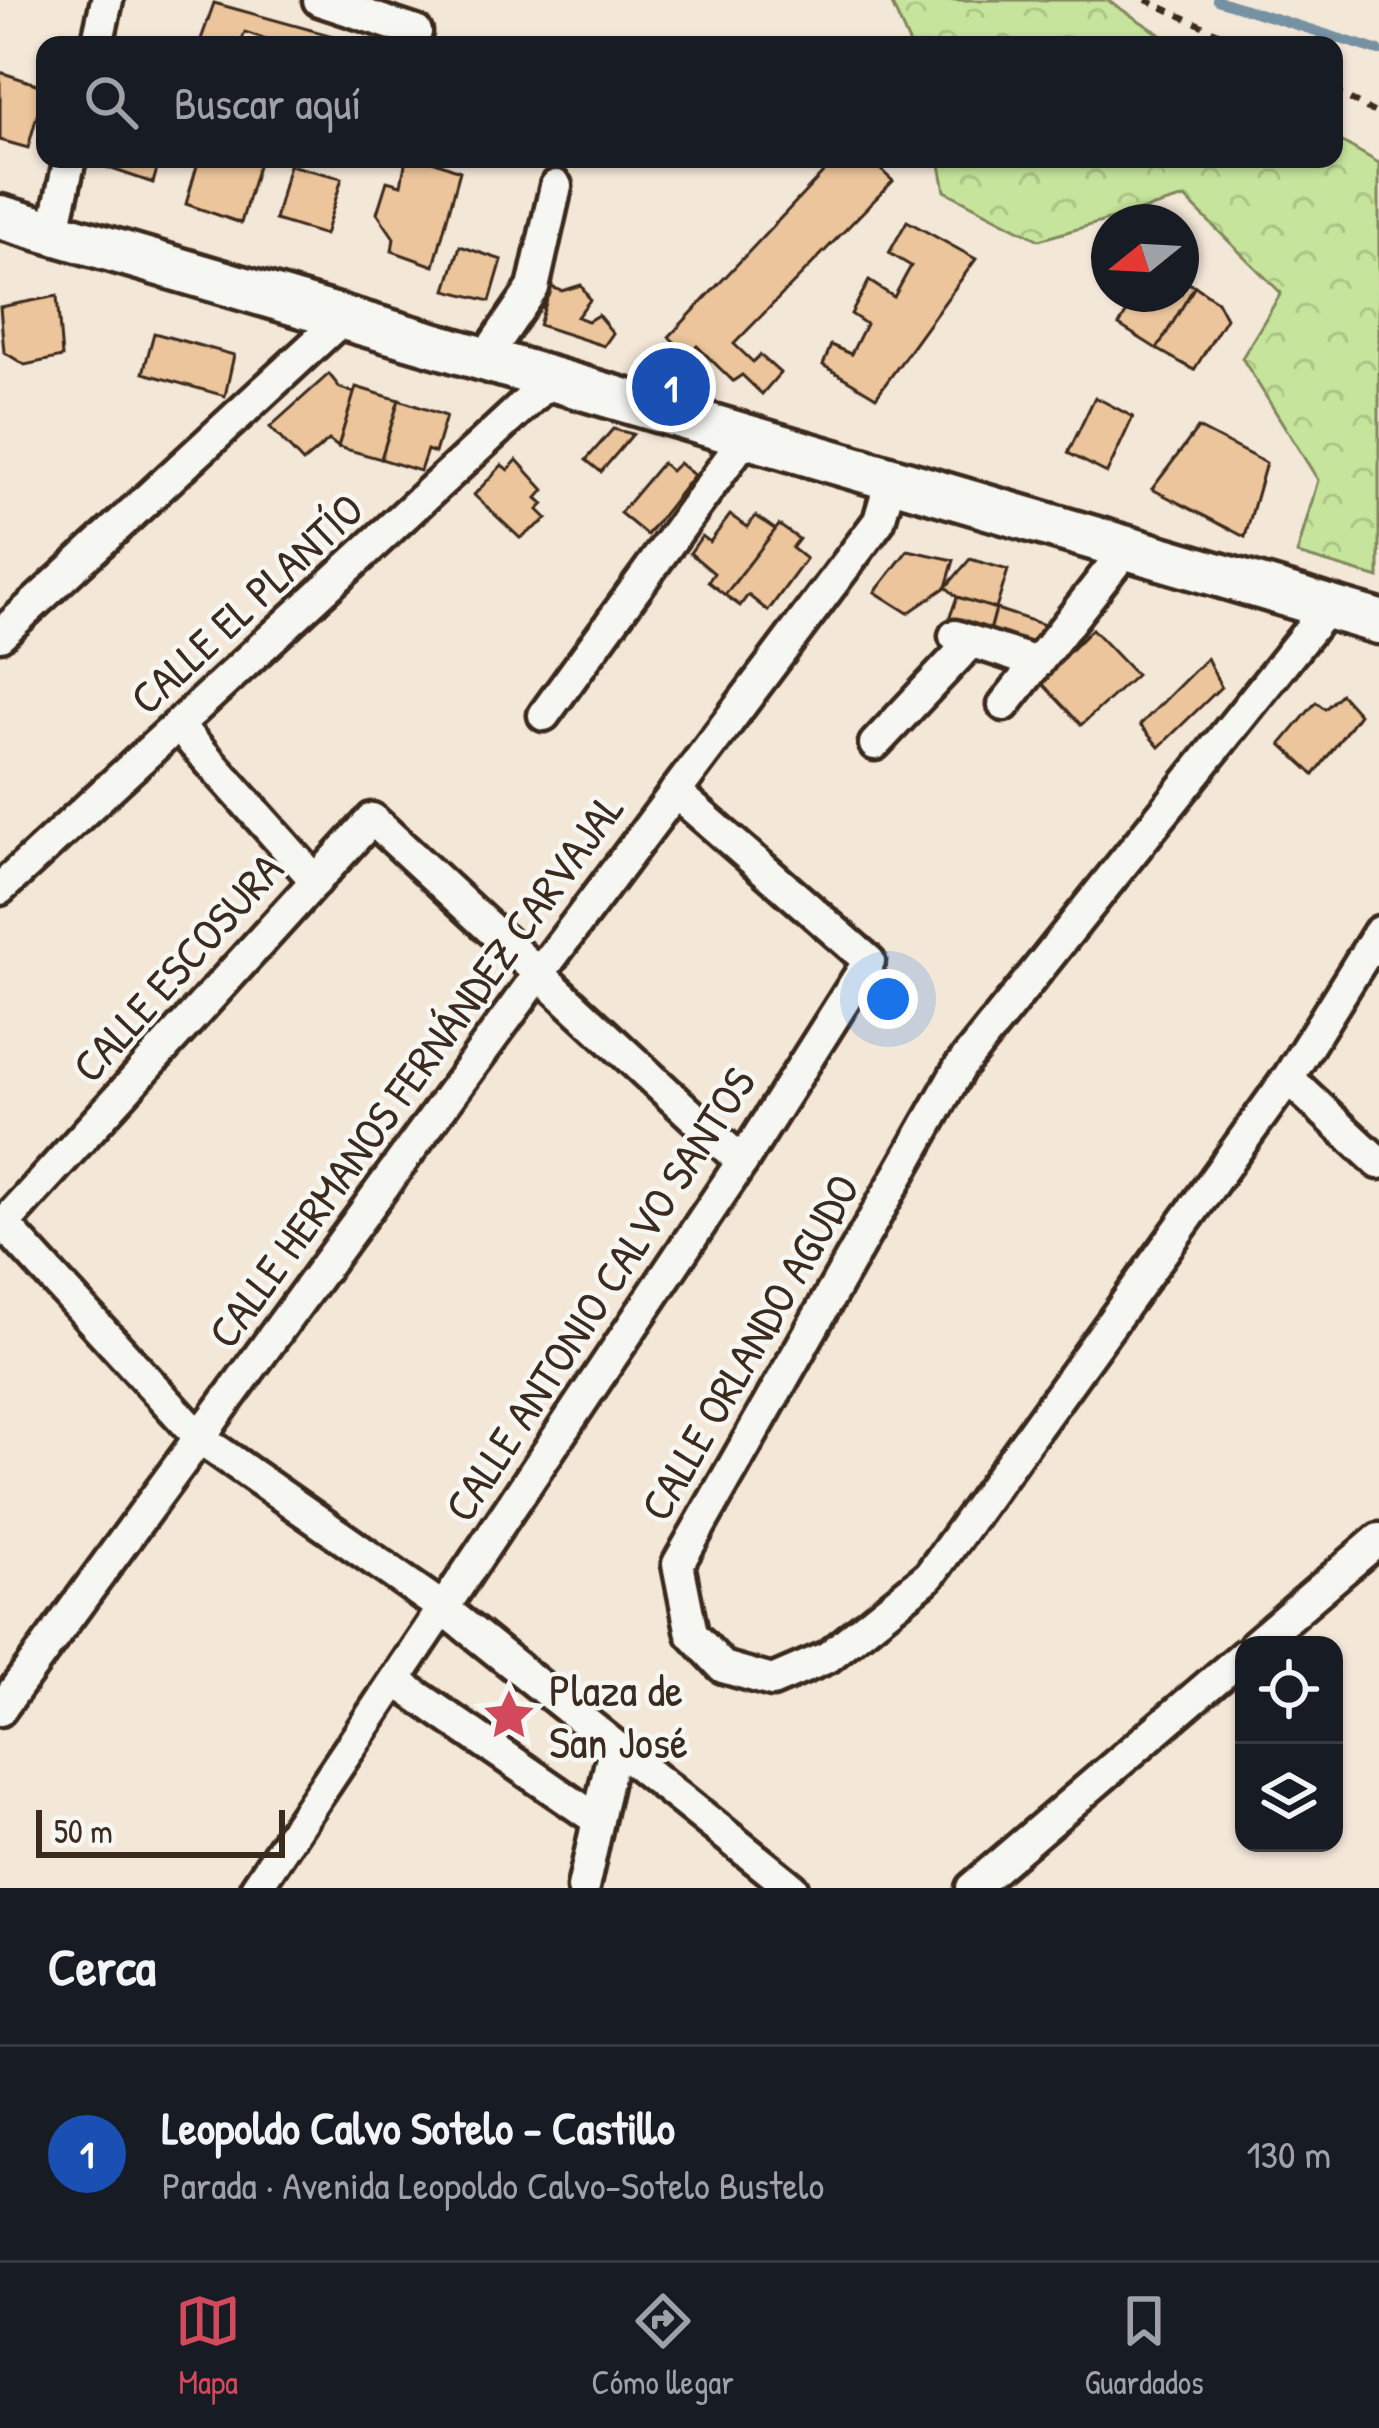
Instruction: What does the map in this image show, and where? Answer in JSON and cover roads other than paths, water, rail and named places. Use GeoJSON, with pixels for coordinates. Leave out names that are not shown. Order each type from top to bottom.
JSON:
{"type":"FeatureCollection","features":[{"type":"Feature","properties":{"kind":"main road"},"geometry":{"type":"LineString","coordinates":[[3,222],[52,232],[341,320],[748,434],[1379,622]]}},
{"type":"Feature","properties":{"kind":"street"},"geometry":{"type":"LineString","coordinates":[[99,36],[107,0]]}},
{"type":"Feature","properties":{"kind":"street"},"geometry":{"type":"LineString","coordinates":[[319,0],[416,32]]}},
{"type":"Feature","properties":{"kind":"street"},"geometry":{"type":"LineString","coordinates":[[52,232],[68,168]]}},
{"type":"Feature","properties":{"kind":"street"},"geometry":{"type":"LineString","coordinates":[[483,361],[532,288],[556,186]]}},
{"type":"Feature","properties":{"kind":"street"},"geometry":{"type":"LineString","coordinates":[[0,634],[341,320]]}},
{"type":"Feature","properties":{"kind":"street","name":"CALLE EL PLANTÍO"},"geometry":{"type":"LineString","coordinates":[[0,889],[551,380]]}},
{"type":"Feature","properties":{"kind":"street"},"geometry":{"type":"LineString","coordinates":[[544,715],[748,434]]}},
{"type":"Feature","properties":{"kind":"street","name":"CALLE HERMANOS FERNÁNDEZ CARVAJAL"},"geometry":{"type":"LineString","coordinates":[[0,1710],[541,971],[879,521],[891,479]]}},
{"type":"Feature","properties":{"kind":"street"},"geometry":{"type":"LineString","coordinates":[[1004,705],[1126,548]]}},
{"type":"Feature","properties":{"kind":"street","name":"CALLE ORLANDO AGUDO"},"geometry":{"type":"LineString","coordinates":[[1328,607],[960,1067],[678,1564],[692,1634],[723,1667],[772,1681],[828,1657],[928,1576],[1288,1078],[1379,932]]}},
{"type":"Feature","properties":{"kind":"street"},"geometry":{"type":"LineString","coordinates":[[875,745],[960,638],[1037,663]]}},
{"type":"Feature","properties":{"kind":"street"},"geometry":{"type":"LineString","coordinates":[[179,727],[316,881]]}},
{"type":"Feature","properties":{"kind":"street","name":"CALLE ANTONIO CALVO SANTOS"},"geometry":{"type":"LineString","coordinates":[[256,1888],[742,1162],[869,961],[675,792]]}},
{"type":"Feature","properties":{"kind":"street","name":"CALLE ESCOSURA"},"geometry":{"type":"LineString","coordinates":[[1,1224],[372,819],[541,971]]}},
{"type":"Feature","properties":{"kind":"street"},"geometry":{"type":"LineString","coordinates":[[541,971],[742,1162]]}},
{"type":"Feature","properties":{"kind":"street"},"geometry":{"type":"LineString","coordinates":[[1288,1078],[1379,1163]]}},
{"type":"Feature","properties":{"kind":"street"},"geometry":{"type":"LineString","coordinates":[[1,1224],[201,1439],[444,1609],[792,1888]]}},
{"type":"Feature","properties":{"kind":"street"},"geometry":{"type":"LineString","coordinates":[[1266,1636],[1379,1539]]}},
{"type":"Feature","properties":{"kind":"street"},"geometry":{"type":"LineString","coordinates":[[972,1888],[1235,1663]]}},
{"type":"Feature","properties":{"kind":"street"},"geometry":{"type":"LineString","coordinates":[[397,1682],[596,1819]]}},
{"type":"Feature","properties":{"kind":"street"},"geometry":{"type":"LineString","coordinates":[[583,1888],[614,1748]]}},
{"type":"Feature","properties":{"kind":"waterway"},"geometry":{"type":"LineString","coordinates":[[1217,0],[1331,36]]}},
{"type":"Feature","properties":{"kind":"waterway"},"geometry":{"type":"LineString","coordinates":[[1343,40],[1379,51]]}},
{"type":"Feature","properties":{"kind":"place","name":"Leopoldo Calvo Sotelo - Castillo"},"geometry":{"type":"Point","coordinates":[671,387]}},
{"type":"Feature","properties":{"kind":"place","name":"Plaza de San José"},"geometry":{"type":"Point","coordinates":[509,1715]}}]}
